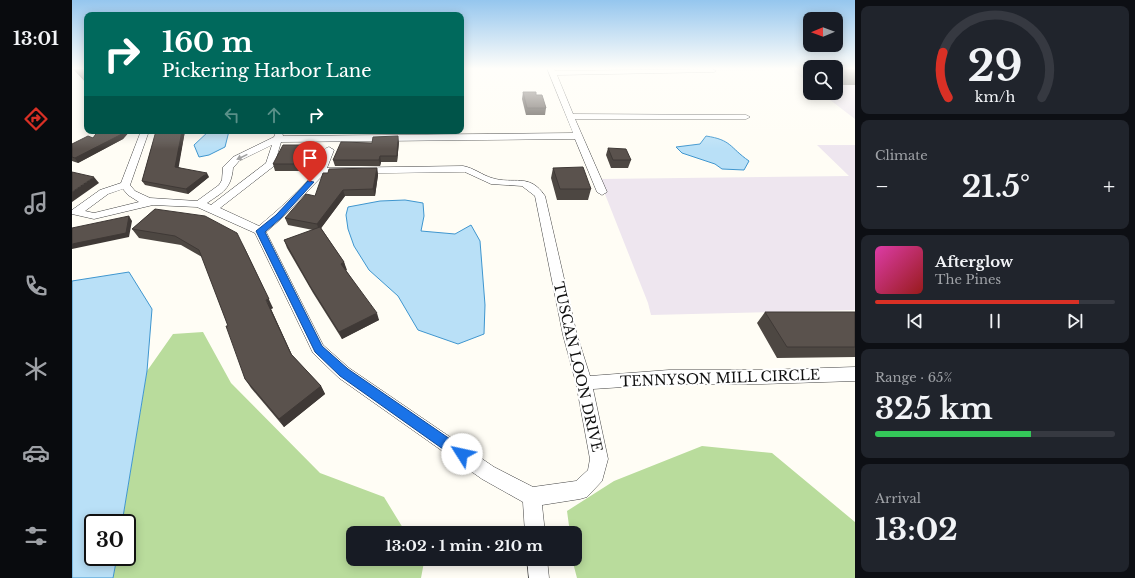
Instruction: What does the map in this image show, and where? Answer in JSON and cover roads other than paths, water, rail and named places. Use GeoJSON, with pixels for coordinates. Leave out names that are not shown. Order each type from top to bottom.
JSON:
{"type":"FeatureCollection","features":[{"type":"Feature","properties":{"kind":"street"},"geometry":{"type":"LineString","coordinates":[[562,95],[602,192]]}},
{"type":"Feature","properties":{"kind":"street"},"geometry":{"type":"LineString","coordinates":[[571,116],[746,117]]}},
{"type":"Feature","properties":{"kind":"street"},"geometry":{"type":"LineString","coordinates":[[125,185],[144,134]]}},
{"type":"Feature","properties":{"kind":"street"},"geometry":{"type":"LineString","coordinates":[[205,207],[227,180],[228,167],[236,159],[278,135],[579,136]]}},
{"type":"Feature","properties":{"kind":"street"},"geometry":{"type":"LineString","coordinates":[[205,207],[265,170],[271,164],[278,135]]}},
{"type":"Feature","properties":{"kind":"street"},"geometry":{"type":"LineString","coordinates":[[260,231],[278,216],[321,171],[329,150]]}},
{"type":"Feature","properties":{"kind":"street","name":"TUSCAN LOON DRIVE"},"geometry":{"type":"LineString","coordinates":[[321,171],[473,170],[489,181],[521,182],[533,186],[540,196],[570,335],[584,383],[599,459],[596,475],[580,490],[532,497]]}},
{"type":"Feature","properties":{"kind":"street"},"geometry":{"type":"LineString","coordinates":[[227,180],[244,184]]}},
{"type":"Feature","properties":{"kind":"street"},"geometry":{"type":"LineString","coordinates":[[125,185],[128,190],[149,202]]}},
{"type":"Feature","properties":{"kind":"street"},"geometry":{"type":"LineString","coordinates":[[125,185],[104,192],[76,212],[94,216],[149,202],[205,207],[260,231],[318,349],[344,373],[488,473],[532,497],[534,526]]}},
{"type":"Feature","properties":{"kind":"street","name":"TENNYSON MILL CIRCLE"},"geometry":{"type":"LineString","coordinates":[[584,383],[669,377],[762,377],[855,374]]}},
{"type":"Feature","properties":{"kind":"street"},"geometry":{"type":"LineString","coordinates":[[538,566],[539,578]]}},
{"type":"Feature","properties":{"kind":"water"},"geometry":{"type":"Polygon","coordinates":[[[206,134],[228,134],[225,147],[209,155],[199,157],[194,145],[206,134]]]}},
{"type":"Feature","properties":{"kind":"water"},"geometry":{"type":"Polygon","coordinates":[[[706,136],[726,142],[749,161],[744,170],[722,169],[715,164],[682,153],[676,147],[700,144],[706,136]]]}},
{"type":"Feature","properties":{"kind":"water"},"geometry":{"type":"Polygon","coordinates":[[[405,200],[423,203],[424,216],[421,231],[455,234],[471,225],[480,241],[485,305],[484,334],[458,344],[418,330],[398,296],[369,270],[354,246],[348,229],[346,215],[348,207],[380,201],[405,200]]]}},
{"type":"Feature","properties":{"kind":"water"},"geometry":{"type":"Polygon","coordinates":[[[129,272],[152,309],[147,371],[123,514],[84,514],[84,566],[115,566],[113,578],[72,578],[72,281],[129,272]]]}}]}
